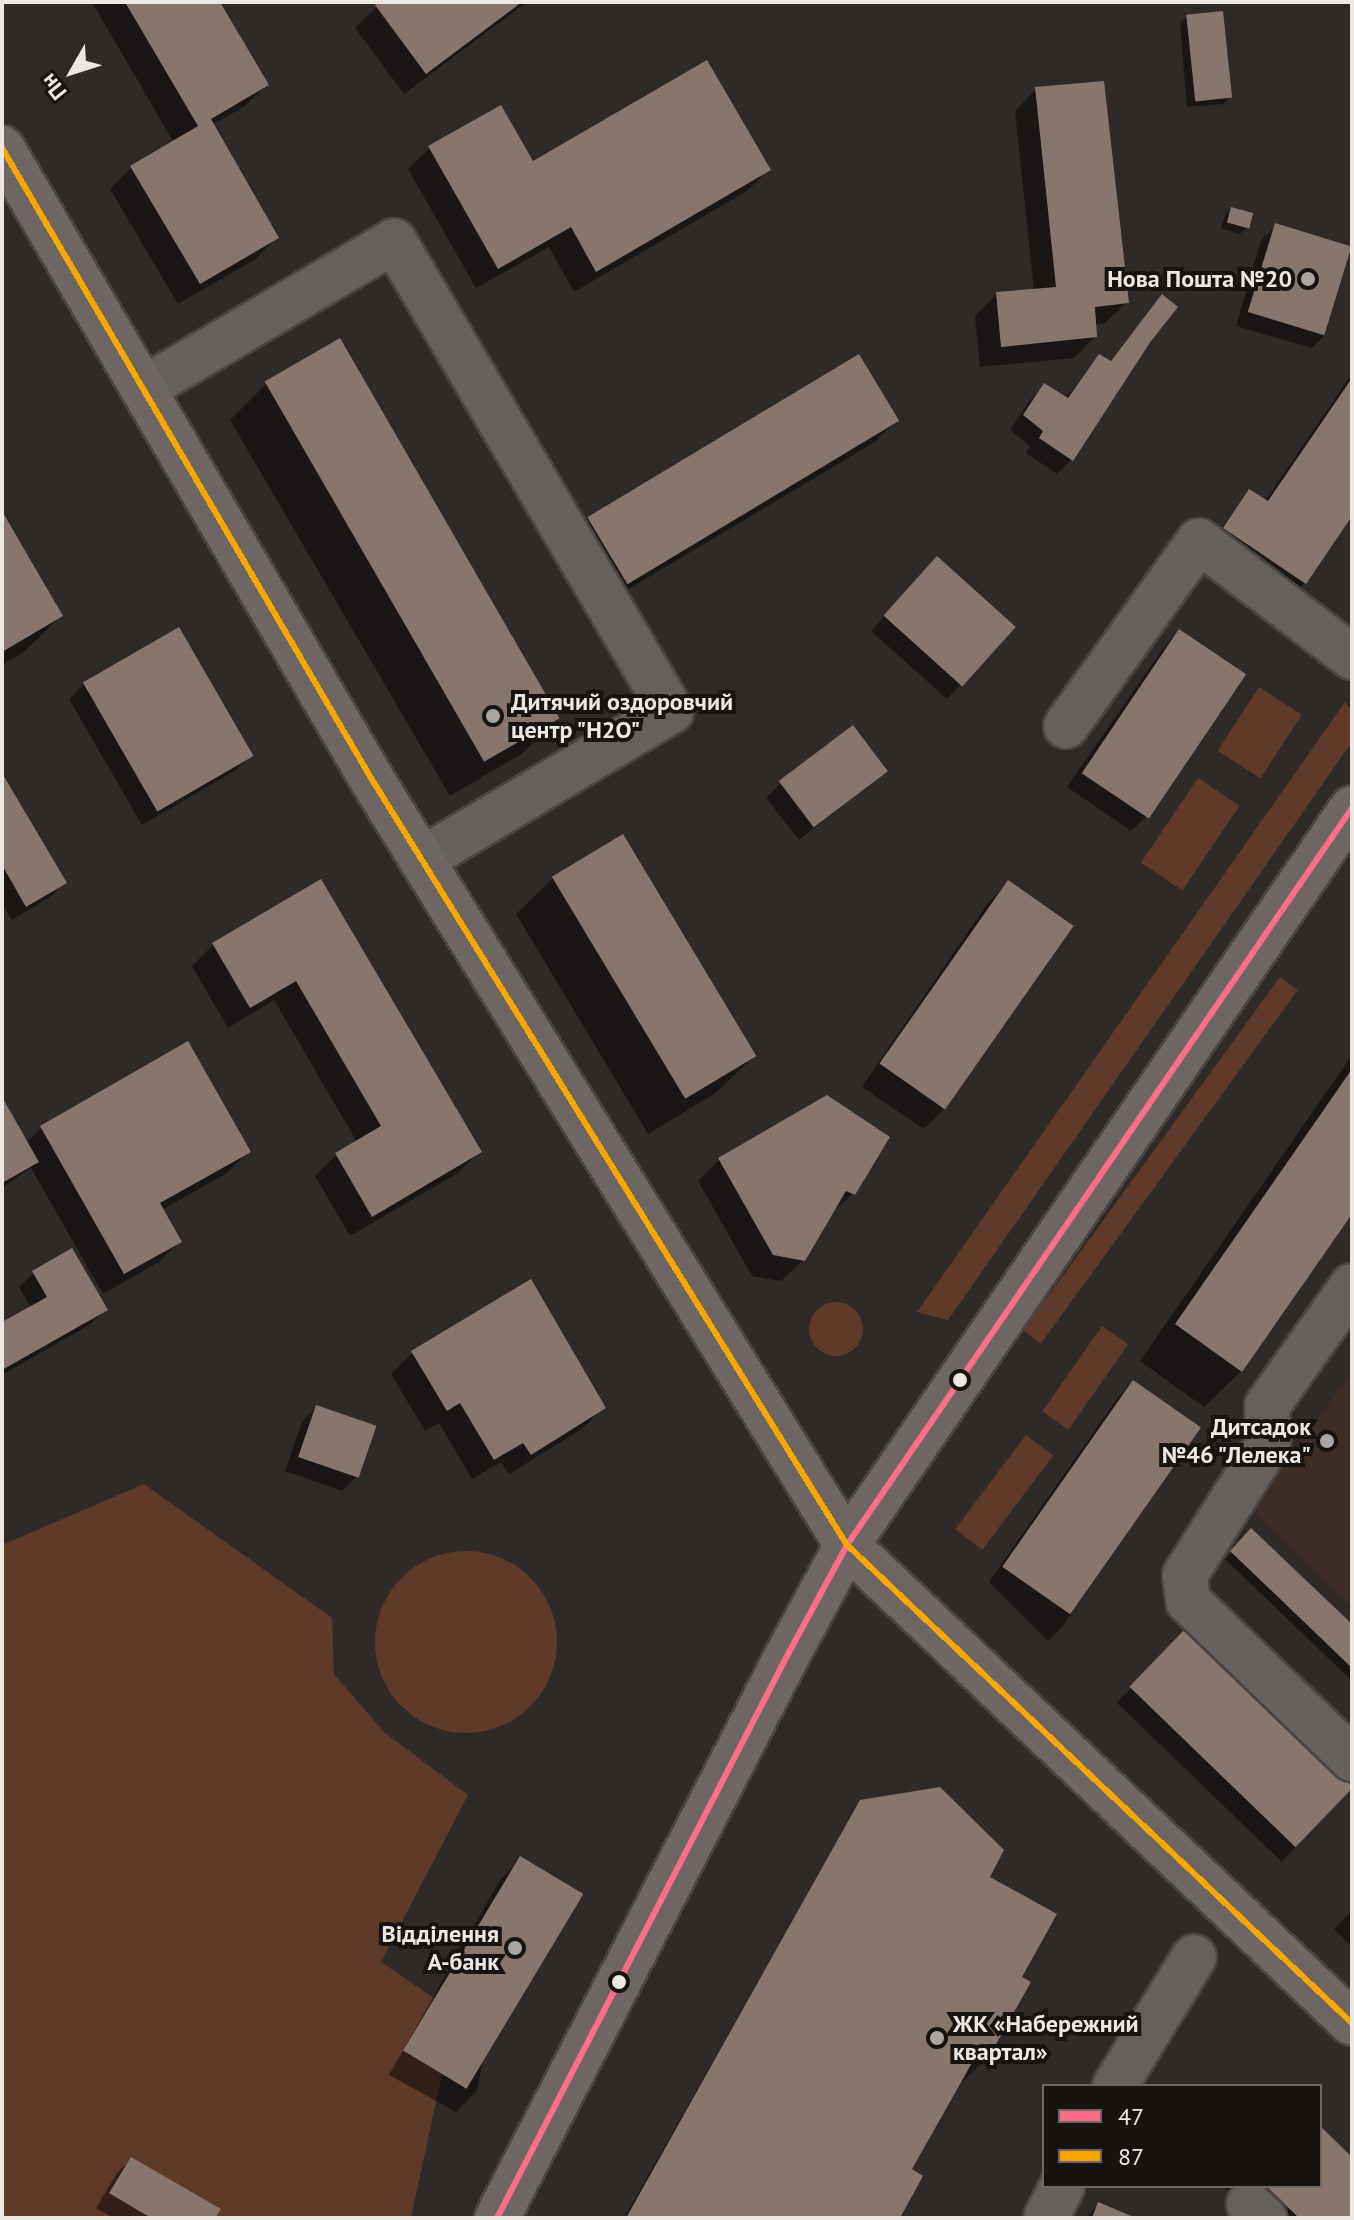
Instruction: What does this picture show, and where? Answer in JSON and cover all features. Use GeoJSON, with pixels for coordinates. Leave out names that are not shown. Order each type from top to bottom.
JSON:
{"type":"FeatureCollection","features":[{"type":"Feature","properties":{"kind":"main road"},"geometry":{"type":"LineString","coordinates":[[2,148],[421,860],[847,1545],[1352,2023]]}},
{"type":"Feature","properties":{"kind":"main road"},"geometry":{"type":"LineString","coordinates":[[497,2218],[847,1545],[1352,808]]}},
{"type":"Feature","properties":{"kind":"street"},"geometry":{"type":"LineString","coordinates":[[143,389],[394,241],[671,711],[421,860]]}},
{"type":"Feature","properties":{"kind":"street"},"geometry":{"type":"LineString","coordinates":[[1066,726],[1199,541],[1352,657]]}},
{"type":"Feature","properties":{"kind":"street"},"geometry":{"type":"LineString","coordinates":[[1352,1286],[1267,1406],[1268,1444],[1185,1575],[1188,1601],[1352,1759]]}},
{"type":"Feature","properties":{"kind":"street"},"geometry":{"type":"LineString","coordinates":[[1116,2084],[1194,1957]]}},
{"type":"Feature","properties":{"kind":"street"},"geometry":{"type":"LineString","coordinates":[[1046,2218],[1061,2188]]}},
{"type":"Feature","properties":{"kind":"shaded area"},"geometry":{"type":"Polygon","coordinates":[[[1259,687],[1302,715],[1260,779],[1218,751],[1259,687]]]}},
{"type":"Feature","properties":{"kind":"shaded area"},"geometry":{"type":"Polygon","coordinates":[[[1345,702],[1352,711],[1352,742],[948,1320],[917,1312],[1345,702]]]}},
{"type":"Feature","properties":{"kind":"shaded area"},"geometry":{"type":"Polygon","coordinates":[[[1198,778],[1239,806],[1182,891],[1141,863],[1198,778]]]}},
{"type":"Feature","properties":{"kind":"shaded area"},"geometry":{"type":"Polygon","coordinates":[[[1280,977],[1298,990],[1041,1343],[1023,1331],[1280,977]]]}},
{"type":"Feature","properties":{"kind":"shaded area"},"geometry":{"type":"Polygon","coordinates":[[[836,1302],[855,1310],[863,1329],[855,1348],[836,1356],[817,1348],[809,1329],[817,1310],[836,1302]]]}},
{"type":"Feature","properties":{"kind":"shaded area"},"geometry":{"type":"Polygon","coordinates":[[[1102,1326],[1128,1344],[1069,1430],[1042,1411],[1102,1326]]]}},
{"type":"Feature","properties":{"kind":"shaded area","name":"Дитсадок №46 \"Лелека\""},"geometry":{"type":"Polygon","coordinates":[[[1352,1372],[1352,1607],[1252,1510],[1352,1372]]]}},
{"type":"Feature","properties":{"kind":"shaded area"},"geometry":{"type":"Polygon","coordinates":[[[1026,1435],[1053,1455],[982,1550],[955,1529],[1026,1435]]]}},
{"type":"Feature","properties":{"kind":"shaded area"},"geometry":{"type":"Polygon","coordinates":[[[144,1484],[332,1618],[334,1674],[384,1732],[468,1795],[381,1962],[437,2000],[409,2054],[442,2074],[411,2218],[2,2218],[2,1545],[144,1484]]]}},
{"type":"Feature","properties":{"kind":"shaded area"},"geometry":{"type":"Polygon","coordinates":[[[466,1551],[501,1557],[531,1577],[551,1607],[557,1642],[551,1677],[531,1707],[501,1727],[466,1733],[431,1727],[401,1707],[381,1677],[375,1642],[381,1607],[401,1577],[431,1557],[466,1551]]]}},
{"type":"Feature","properties":{"kind":"building"},"geometry":{"type":"Polygon","coordinates":[[[125,2],[220,2],[269,85],[211,119],[279,238],[200,284],[130,166],[198,126],[125,2]]]}},
{"type":"Feature","properties":{"kind":"building"},"geometry":{"type":"Polygon","coordinates":[[[379,2],[522,2],[426,74],[375,5],[379,2]]]}},
{"type":"Feature","properties":{"kind":"building"},"geometry":{"type":"Polygon","coordinates":[[[1223,11],[1232,98],[1195,101],[1186,15],[1223,11]]]}},
{"type":"Feature","properties":{"kind":"building"},"geometry":{"type":"Polygon","coordinates":[[[707,60],[771,170],[596,272],[571,227],[498,269],[428,146],[501,105],[533,161],[707,60]]]}},
{"type":"Feature","properties":{"kind":"building"},"geometry":{"type":"Polygon","coordinates":[[[1104,81],[1129,303],[1095,307],[1097,337],[1001,347],[996,292],[1056,287],[1035,87],[1104,81]]]}},
{"type":"Feature","properties":{"kind":"building"},"geometry":{"type":"Polygon","coordinates":[[[1231,207],[1253,213],[1249,228],[1227,222],[1231,207]]]}},
{"type":"Feature","properties":{"kind":"building"},"geometry":{"type":"Polygon","coordinates":[[[1275,223],[1352,246],[1324,335],[1248,312],[1275,223]]]}},
{"type":"Feature","properties":{"kind":"building"},"geometry":{"type":"Polygon","coordinates":[[[1162,294],[1178,307],[1151,341],[1073,461],[1039,438],[1043,431],[1023,415],[1044,383],[1068,398],[1099,354],[1111,361],[1162,294]]]}},
{"type":"Feature","properties":{"kind":"building"},"geometry":{"type":"Polygon","coordinates":[[[340,338],[560,718],[484,762],[265,382],[340,338]]]}},
{"type":"Feature","properties":{"kind":"building"},"geometry":{"type":"Polygon","coordinates":[[[859,354],[899,421],[627,584],[587,517],[859,354]]]}},
{"type":"Feature","properties":{"kind":"building"},"geometry":{"type":"Polygon","coordinates":[[[1352,378],[1352,516],[1306,584],[1223,528],[1249,489],[1268,501],[1352,378]]]}},
{"type":"Feature","properties":{"kind":"building"},"geometry":{"type":"Polygon","coordinates":[[[2,511],[63,616],[2,652],[2,511]]]}},
{"type":"Feature","properties":{"kind":"building"},"geometry":{"type":"Polygon","coordinates":[[[937,556],[1016,627],[962,686],[883,615],[937,556]]]}},
{"type":"Feature","properties":{"kind":"building"},"geometry":{"type":"Polygon","coordinates":[[[179,627],[254,756],[157,812],[83,682],[179,627]]]}},
{"type":"Feature","properties":{"kind":"building"},"geometry":{"type":"Polygon","coordinates":[[[1179,629],[1246,674],[1149,819],[1082,773],[1179,629]]]}},
{"type":"Feature","properties":{"kind":"building"},"geometry":{"type":"Polygon","coordinates":[[[853,725],[888,771],[814,827],[779,781],[853,725]]]}},
{"type":"Feature","properties":{"kind":"building"},"geometry":{"type":"Polygon","coordinates":[[[2,773],[67,883],[26,907],[2,865],[2,773]]]}},
{"type":"Feature","properties":{"kind":"building"},"geometry":{"type":"Polygon","coordinates":[[[623,834],[756,1056],[685,1099],[552,877],[623,834]]]}},
{"type":"Feature","properties":{"kind":"building"},"geometry":{"type":"Polygon","coordinates":[[[321,879],[482,1152],[372,1217],[335,1153],[381,1126],[296,981],[250,1008],[212,943],[321,879]]]}},
{"type":"Feature","properties":{"kind":"building"},"geometry":{"type":"Polygon","coordinates":[[[1008,880],[1074,926],[945,1109],[880,1063],[1008,880]]]}},
{"type":"Feature","properties":{"kind":"building"},"geometry":{"type":"Polygon","coordinates":[[[188,1041],[251,1152],[160,1203],[182,1242],[124,1274],[40,1126],[188,1041]]]}},
{"type":"Feature","properties":{"kind":"building"},"geometry":{"type":"Polygon","coordinates":[[[1352,1069],[1352,1214],[1242,1372],[1175,1324],[1352,1069]]]}},
{"type":"Feature","properties":{"kind":"building"},"geometry":{"type":"Polygon","coordinates":[[[827,1095],[890,1137],[855,1195],[846,1191],[805,1261],[773,1255],[718,1158],[827,1095]]]}},
{"type":"Feature","properties":{"kind":"building"},"geometry":{"type":"Polygon","coordinates":[[[2,1097],[39,1162],[2,1183],[2,1097]]]}},
{"type":"Feature","properties":{"kind":"building"},"geometry":{"type":"Polygon","coordinates":[[[72,1248],[108,1310],[2,1370],[2,1322],[47,1297],[32,1271],[72,1248]]]}},
{"type":"Feature","properties":{"kind":"building"},"geometry":{"type":"Polygon","coordinates":[[[531,1279],[606,1408],[531,1455],[523,1443],[494,1460],[460,1403],[447,1411],[411,1351],[531,1279]]]}},
{"type":"Feature","properties":{"kind":"building"},"geometry":{"type":"Polygon","coordinates":[[[1133,1380],[1201,1428],[1070,1614],[1002,1567],[1133,1380]]]}},
{"type":"Feature","properties":{"kind":"building"},"geometry":{"type":"Polygon","coordinates":[[[316,1405],[377,1426],[359,1478],[298,1457],[316,1405]]]}},
{"type":"Feature","properties":{"kind":"building"},"geometry":{"type":"Polygon","coordinates":[[[1251,1528],[1352,1624],[1352,1668],[1230,1551],[1251,1528]]]}},
{"type":"Feature","properties":{"kind":"building"},"geometry":{"type":"Polygon","coordinates":[[[1187,1627],[1352,1786],[1296,1847],[1129,1687],[1187,1627]]]}},
{"type":"Feature","properties":{"kind":"building"},"geometry":{"type":"Polygon","coordinates":[[[940,1787],[1004,1850],[990,1877],[1057,1914],[1022,1977],[1031,1982],[987,2060],[977,2054],[912,2169],[923,2176],[900,2218],[626,2218],[860,1800],[940,1787]]]}},
{"type":"Feature","properties":{"kind":"building"},"geometry":{"type":"Polygon","coordinates":[[[520,1856],[583,1894],[467,2089],[403,2051],[520,1856]]]}},
{"type":"Feature","properties":{"kind":"building"},"geometry":{"type":"Polygon","coordinates":[[[1322,2128],[1352,2157],[1352,2218],[1299,2218],[1268,2188],[1322,2188],[1322,2128]]]}},
{"type":"Feature","properties":{"kind":"building"},"geometry":{"type":"Polygon","coordinates":[[[131,2157],[221,2209],[215,2218],[151,2218],[109,2193],[131,2157]]]}},
{"type":"Feature","properties":{"kind":"building"},"geometry":{"type":"Polygon","coordinates":[[[1098,2202],[1136,2218],[1092,2218],[1098,2202]]]}},
{"type":"Feature","properties":{"kind":"transit line","name":"87"},"geometry":{"type":"LineString","coordinates":[[2,148],[371,778],[847,1545],[1352,2023]]}},
{"type":"Feature","properties":{"kind":"transit line","name":"47"},"geometry":{"type":"LineString","coordinates":[[497,2218],[847,1545],[1352,808]]}},
{"type":"Feature","properties":{"kind":"place","name":"Нова Пошта №20"},"geometry":{"type":"Point","coordinates":[1308,279]}},
{"type":"Feature","properties":{"kind":"place","name":"Дитячий оздоровчий центр \"H2O\""},"geometry":{"type":"Point","coordinates":[493,716]}},
{"type":"Feature","properties":{"kind":"place","name":"Дитсадок №46 \"Лелека\""},"geometry":{"type":"Point","coordinates":[1327,1441]}},
{"type":"Feature","properties":{"kind":"place","name":"Відділення А-банк"},"geometry":{"type":"Point","coordinates":[515,1948]}},
{"type":"Feature","properties":{"kind":"place","name":"ЖК «Набережний квартал»"},"geometry":{"type":"Point","coordinates":[937,2038]}}]}
